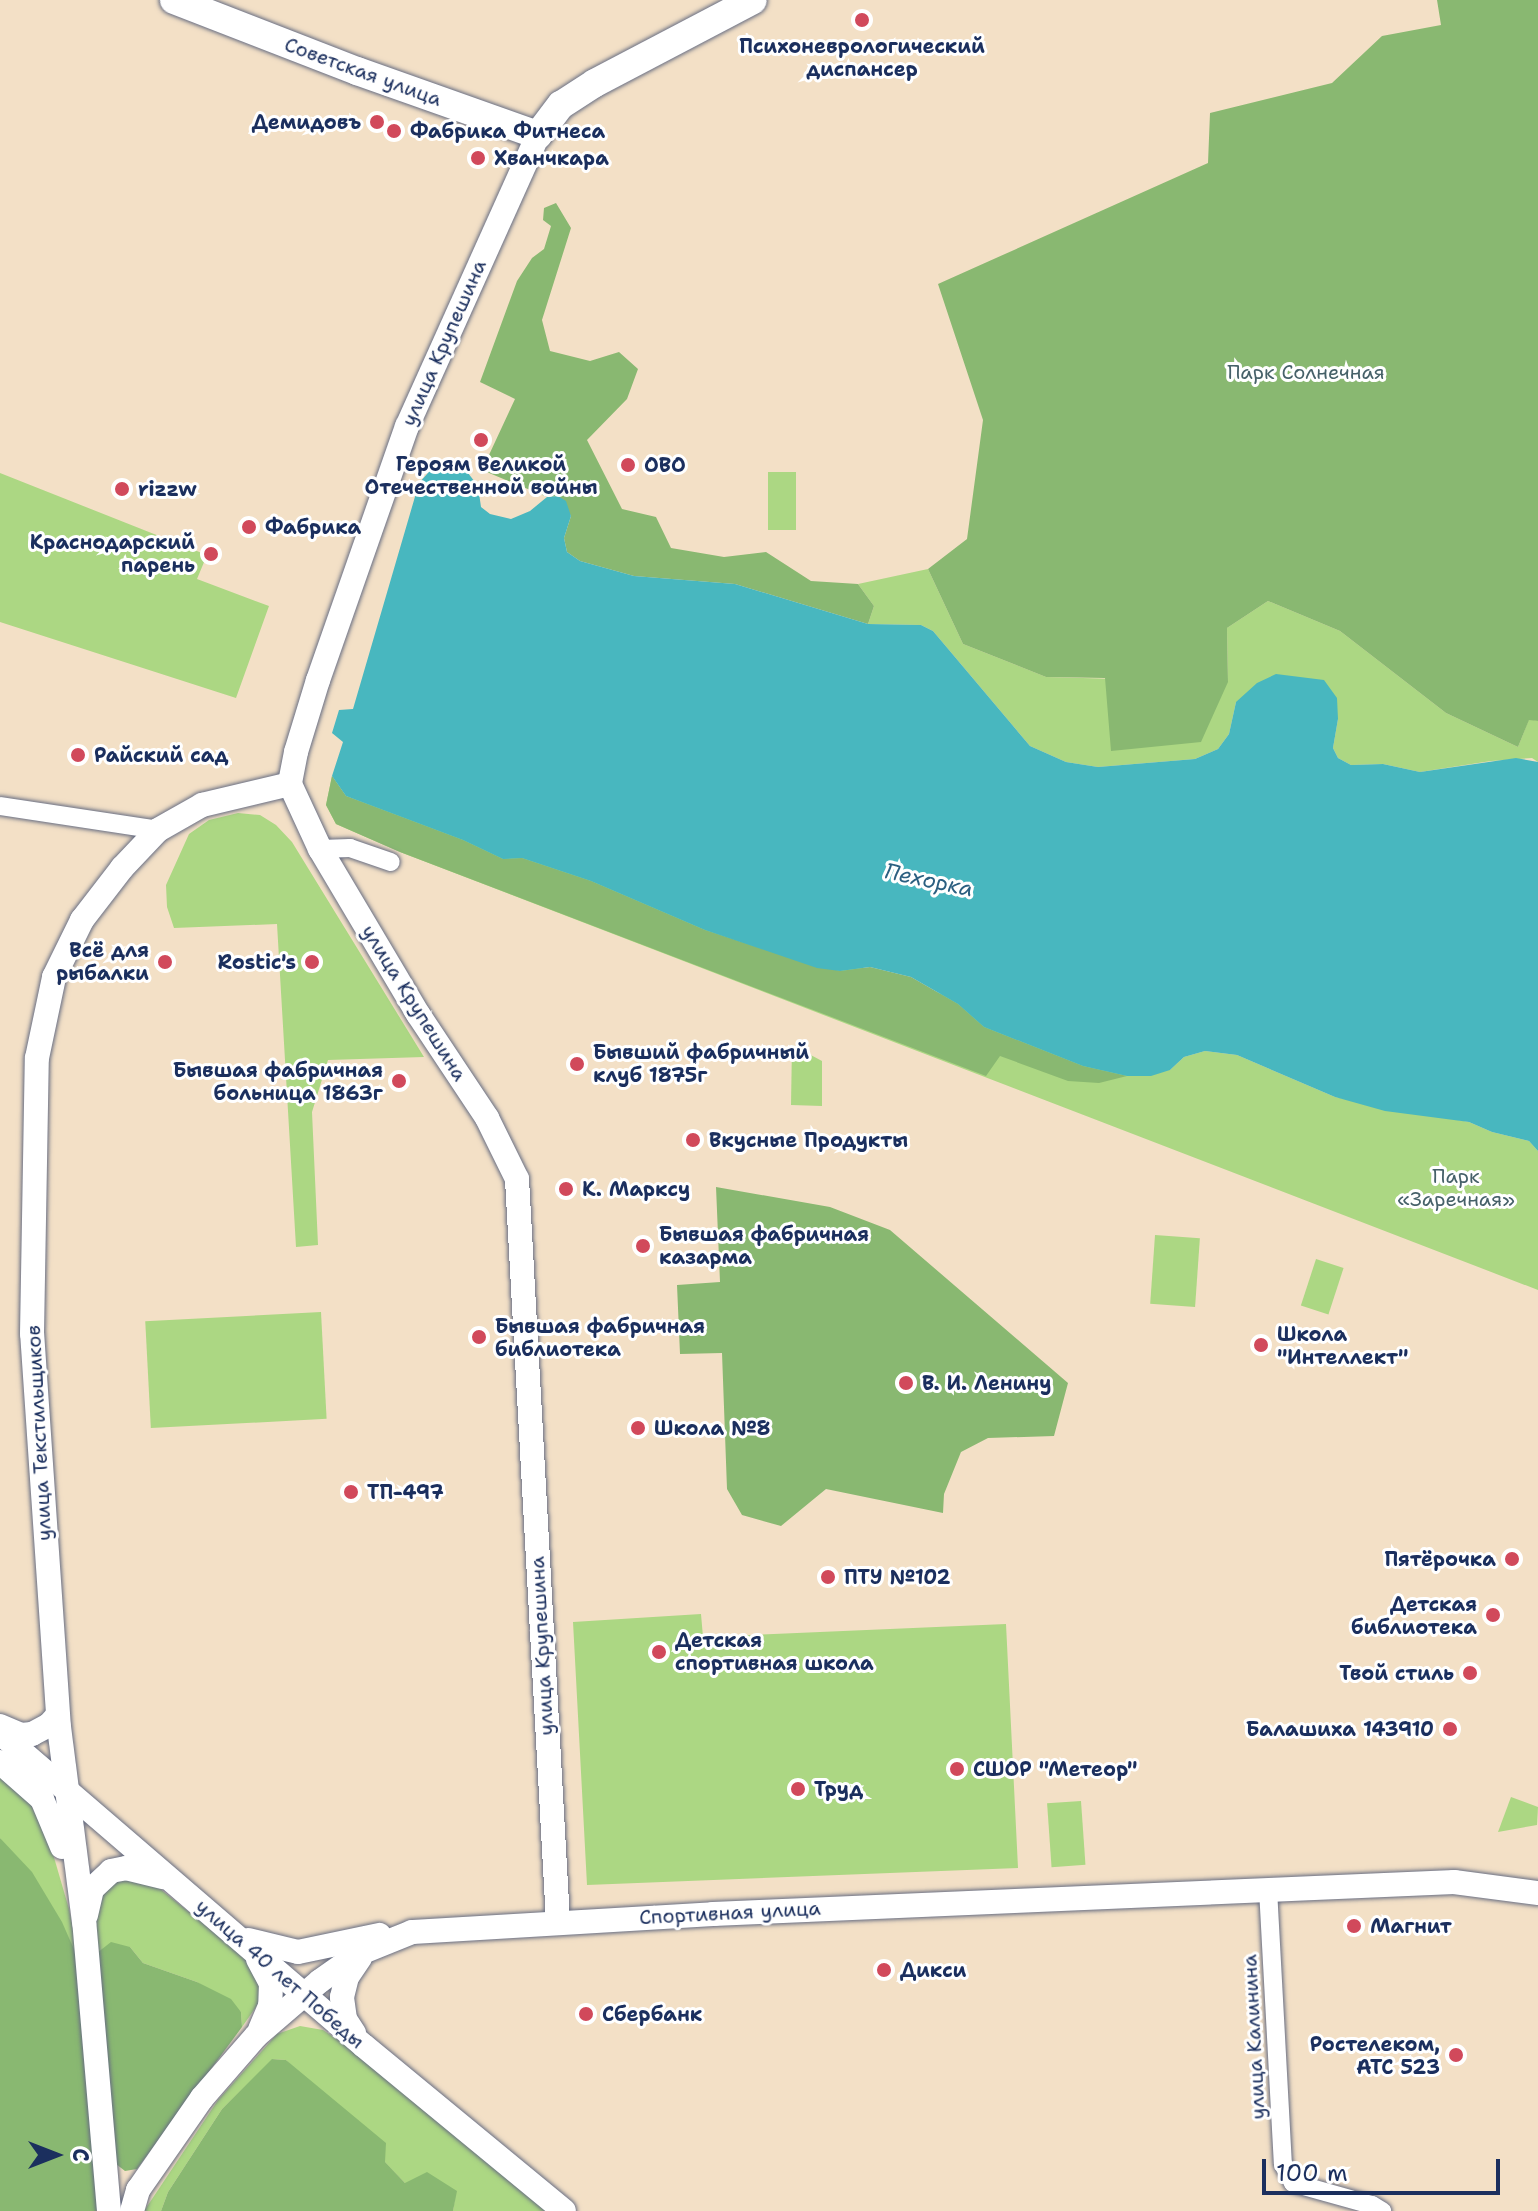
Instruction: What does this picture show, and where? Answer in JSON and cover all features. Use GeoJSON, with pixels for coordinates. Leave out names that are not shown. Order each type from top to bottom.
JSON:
{"type":"FeatureCollection","features":[{"type":"Feature","properties":{"kind":"main road","name":"Советская улица"},"geometry":{"type":"LineString","coordinates":[[174,0],[357,71],[538,135]]}},
{"type":"Feature","properties":{"kind":"main road"},"geometry":{"type":"LineString","coordinates":[[538,135],[561,105],[595,83],[753,0]]}},
{"type":"Feature","properties":{"kind":"street","name":"улица Крупешина"},"geometry":{"type":"LineString","coordinates":[[538,135],[407,426],[318,680],[296,752],[290,784],[320,849],[418,1014],[487,1118],[517,1179],[558,1922]]}},
{"type":"Feature","properties":{"kind":"street","name":"улица Текстильщиков"},"geometry":{"type":"LineString","coordinates":[[109,2211],[84,1922],[64,1786],[32,1334],[37,1058],[54,977],[82,920],[122,868],[158,830],[202,805],[290,784]]}},
{"type":"Feature","properties":{"kind":"street"},"geometry":{"type":"LineString","coordinates":[[0,806],[158,830]]}},
{"type":"Feature","properties":{"kind":"street"},"geometry":{"type":"LineString","coordinates":[[320,849],[350,848],[391,862]]}},
{"type":"Feature","properties":{"kind":"street"},"geometry":{"type":"LineString","coordinates":[[0,1726],[21,1735],[32,1734],[49,1725],[58,1715]]}},
{"type":"Feature","properties":{"kind":"street","name":"улица 40 лет Победы"},"geometry":{"type":"LineString","coordinates":[[0,1733],[364,2046],[564,2211]]}},
{"type":"Feature","properties":{"kind":"street"},"geometry":{"type":"LineString","coordinates":[[0,1762],[42,1799],[50,1812],[84,1922]]}},
{"type":"Feature","properties":{"kind":"street"},"geometry":{"type":"LineString","coordinates":[[84,1922],[92,1889],[111,1871],[140,1869],[176,1884]]}},
{"type":"Feature","properties":{"kind":"street","name":"Спортивная улица"},"geometry":{"type":"LineString","coordinates":[[135,2200],[202,2098],[256,2036],[304,1994],[374,1945],[412,1932],[558,1922],[1454,1882],[1538,1893]]}},
{"type":"Feature","properties":{"kind":"street","name":"улица Калинина"},"geometry":{"type":"LineString","coordinates":[[1268,1889],[1283,2164],[1293,2183],[1341,2195],[1382,2211]]}},
{"type":"Feature","properties":{"kind":"street"},"geometry":{"type":"LineString","coordinates":[[232,1931],[262,1945],[298,1952],[370,1936],[412,1932]]}},
{"type":"Feature","properties":{"kind":"street"},"geometry":{"type":"LineString","coordinates":[[232,1931],[263,1965],[271,1983],[270,2006],[256,2036]]}},
{"type":"Feature","properties":{"kind":"street"},"geometry":{"type":"LineString","coordinates":[[364,2046],[345,2019],[342,1997],[351,1969],[374,1945]]}},
{"type":"Feature","properties":{"kind":"street"},"geometry":{"type":"LineString","coordinates":[[256,2036],[288,2020],[311,2019],[364,2046]]}},
{"type":"Feature","properties":{"kind":"street"},"geometry":{"type":"LineString","coordinates":[[105,2171],[114,2190],[130,2193],[135,2200]]}},
{"type":"Feature","properties":{"kind":"green space","name":"Парк Солнечная"},"geometry":{"type":"Polygon","coordinates":[[[1437,0],[1538,0],[1538,721],[1529,720],[1518,747],[1446,713],[1340,631],[1268,601],[1227,628],[1228,682],[1201,742],[1111,751],[1105,678],[1046,677],[963,644],[928,569],[967,539],[983,420],[938,284],[1208,163],[1210,113],[1332,83],[1382,36],[1441,25],[1437,0]]]}},
{"type":"Feature","properties":{"kind":"green space"},"geometry":{"type":"Polygon","coordinates":[[[556,203],[571,228],[542,320],[550,351],[590,361],[619,352],[638,369],[627,399],[587,440],[622,509],[656,517],[671,548],[724,557],[766,552],[811,581],[858,584],[874,606],[868,624],[735,584],[634,576],[580,561],[567,552],[564,538],[571,516],[558,496],[547,497],[482,470],[515,399],[480,382],[517,281],[532,258],[544,249],[551,226],[543,220],[544,208],[556,203]]]}},
{"type":"Feature","properties":{"kind":"green space"},"geometry":{"type":"Polygon","coordinates":[[[768,472],[796,472],[796,530],[768,530],[768,472]]]}},
{"type":"Feature","properties":{"kind":"green space"},"geometry":{"type":"Polygon","coordinates":[[[0,473],[207,555],[197,579],[269,606],[236,698],[0,622],[0,473]]]}},
{"type":"Feature","properties":{"kind":"green space"},"geometry":{"type":"Polygon","coordinates":[[[928,569],[963,644],[1046,677],[1228,682],[1227,628],[1268,601],[1340,631],[1446,713],[1518,747],[1529,719],[1538,721],[1538,762],[1532,758],[1491,761],[1420,772],[1383,764],[1351,765],[1338,758],[1333,748],[1338,719],[1236,702],[1229,734],[1218,749],[1195,759],[1098,767],[1066,762],[1030,746],[933,631],[921,625],[868,624],[874,606],[858,584],[928,569]]]}},
{"type":"Feature","properties":{"kind":"green space","name":"Парк «Заречная»"},"geometry":{"type":"Polygon","coordinates":[[[332,776],[346,796],[1170,1070],[1184,1057],[1205,1051],[1237,1055],[1335,1097],[1469,1122],[1492,1132],[1529,1141],[1538,1151],[1538,1290],[400,852],[336,824],[326,805],[332,776]]]}},
{"type":"Feature","properties":{"kind":"green space"},"geometry":{"type":"Polygon","coordinates":[[[332,776],[346,796],[463,840],[503,859],[522,858],[591,881],[705,930],[785,956],[840,971],[870,967],[911,977],[958,1004],[984,1027],[1083,1066],[1127,1076],[1099,1083],[1068,1081],[1000,1056],[986,1076],[400,852],[336,824],[326,805],[332,776]]]}},
{"type":"Feature","properties":{"kind":"green space"},"geometry":{"type":"Polygon","coordinates":[[[238,813],[260,815],[276,825],[292,842],[424,1057],[328,1060],[312,1112],[318,1245],[296,1247],[277,924],[174,928],[167,907],[166,885],[189,834],[209,820],[238,813]]]}},
{"type":"Feature","properties":{"kind":"green space"},"geometry":{"type":"Polygon","coordinates":[[[792,1045],[822,1061],[822,1106],[791,1105],[792,1045]]]}},
{"type":"Feature","properties":{"kind":"green space"},"geometry":{"type":"Polygon","coordinates":[[[716,1187],[830,1207],[890,1230],[1068,1383],[1054,1436],[988,1438],[961,1452],[944,1494],[943,1513],[826,1489],[781,1526],[742,1515],[727,1489],[722,1353],[680,1354],[677,1285],[720,1282],[716,1187]]]}},
{"type":"Feature","properties":{"kind":"green space"},"geometry":{"type":"Polygon","coordinates":[[[1155,1235],[1200,1238],[1195,1307],[1150,1304],[1155,1235]]]}},
{"type":"Feature","properties":{"kind":"green space"},"geometry":{"type":"Polygon","coordinates":[[[1316,1259],[1344,1268],[1328,1315],[1301,1306],[1316,1259]]]}},
{"type":"Feature","properties":{"kind":"green space"},"geometry":{"type":"Polygon","coordinates":[[[321,1312],[327,1419],[151,1428],[145,1321],[321,1312]]]}},
{"type":"Feature","properties":{"kind":"green space","name":"Труд"},"geometry":{"type":"Polygon","coordinates":[[[701,1614],[703,1637],[1006,1624],[1018,1868],[587,1885],[573,1622],[701,1614]]]}},
{"type":"Feature","properties":{"kind":"green space"},"geometry":{"type":"Polygon","coordinates":[[[0,1766],[21,1784],[51,1847],[69,1909],[80,1963],[0,1838],[0,1766]]]}},
{"type":"Feature","properties":{"kind":"green space"},"geometry":{"type":"Polygon","coordinates":[[[1511,1797],[1538,1807],[1537,1825],[1498,1832],[1511,1797]]]}},
{"type":"Feature","properties":{"kind":"green space"},"geometry":{"type":"Polygon","coordinates":[[[1081,1801],[1085,1865],[1052,1867],[1047,1803],[1081,1801]]]}},
{"type":"Feature","properties":{"kind":"green space"},"geometry":{"type":"Polygon","coordinates":[[[0,1838],[32,1872],[62,1922],[80,1963],[98,2211],[0,2211],[0,1838]]]}},
{"type":"Feature","properties":{"kind":"green space"},"geometry":{"type":"Polygon","coordinates":[[[113,1876],[149,1880],[246,1958],[265,1994],[242,2027],[241,2012],[197,1982],[143,1963],[130,1947],[97,1953],[93,1908],[113,1876]]]}},
{"type":"Feature","properties":{"kind":"green space"},"geometry":{"type":"Polygon","coordinates":[[[111,1942],[130,1947],[143,1963],[197,1982],[231,1999],[241,2012],[242,2027],[137,2169],[125,2171],[116,2164],[97,1953],[111,1942]]]}},
{"type":"Feature","properties":{"kind":"green space"},"geometry":{"type":"Polygon","coordinates":[[[300,2026],[323,2030],[344,2044],[548,2211],[453,2211],[456,2191],[405,2183],[286,2060],[273,2059],[222,2109],[168,2192],[161,2211],[144,2211],[218,2100],[277,2034],[300,2026]]]}},
{"type":"Feature","properties":{"kind":"green space"},"geometry":{"type":"Polygon","coordinates":[[[272,2059],[286,2060],[386,2143],[385,2162],[405,2183],[427,2172],[457,2191],[453,2211],[161,2211],[168,2192],[222,2109],[272,2059]]]}},
{"type":"Feature","properties":{"kind":"water","name":"Пехорка"},"geometry":{"type":"Polygon","coordinates":[[[435,465],[447,465],[468,473],[478,486],[481,507],[490,514],[511,519],[530,511],[547,497],[558,496],[566,501],[571,516],[564,538],[567,552],[580,561],[634,576],[735,584],[868,624],[921,625],[933,631],[1030,746],[1066,762],[1098,767],[1195,759],[1218,749],[1229,734],[1236,702],[1257,683],[1276,674],[1324,680],[1337,698],[1338,719],[1333,748],[1338,758],[1351,765],[1383,764],[1420,772],[1516,758],[1538,762],[1538,1151],[1529,1141],[1492,1132],[1469,1122],[1385,1111],[1335,1097],[1237,1055],[1205,1051],[1184,1057],[1170,1070],[1151,1076],[1127,1076],[1083,1066],[984,1027],[958,1004],[911,977],[870,967],[840,971],[817,968],[705,930],[591,881],[522,858],[503,859],[463,840],[346,796],[332,776],[343,742],[332,733],[339,710],[353,709],[419,483],[435,465]]]}},
{"type":"Feature","properties":{"kind":"place","name":"Психоневрологический диспансер"},"geometry":{"type":"Point","coordinates":[862,20]}},
{"type":"Feature","properties":{"kind":"place","name":"Демидовъ"},"geometry":{"type":"Point","coordinates":[377,122]}},
{"type":"Feature","properties":{"kind":"place","name":"Фабрика Фитнеса"},"geometry":{"type":"Point","coordinates":[394,131]}},
{"type":"Feature","properties":{"kind":"place","name":"Хванчкара"},"geometry":{"type":"Point","coordinates":[478,158]}},
{"type":"Feature","properties":{"kind":"place","name":"Героям Великой Отечественной войны"},"geometry":{"type":"Point","coordinates":[481,440]}},
{"type":"Feature","properties":{"kind":"place","name":"ОВО"},"geometry":{"type":"Point","coordinates":[628,465]}},
{"type":"Feature","properties":{"kind":"place","name":"rizzw"},"geometry":{"type":"Point","coordinates":[122,489]}},
{"type":"Feature","properties":{"kind":"place","name":"Фабрика"},"geometry":{"type":"Point","coordinates":[249,527]}},
{"type":"Feature","properties":{"kind":"place","name":"Краснодарский парень"},"geometry":{"type":"Point","coordinates":[211,554]}},
{"type":"Feature","properties":{"kind":"place","name":"Райский сад"},"geometry":{"type":"Point","coordinates":[78,755]}},
{"type":"Feature","properties":{"kind":"place","name":"Всё для рыбалки"},"geometry":{"type":"Point","coordinates":[165,962]}},
{"type":"Feature","properties":{"kind":"place","name":"Rostic's"},"geometry":{"type":"Point","coordinates":[312,962]}},
{"type":"Feature","properties":{"kind":"place","name":"Бывший фабричный клуб 1875г"},"geometry":{"type":"Point","coordinates":[577,1064]}},
{"type":"Feature","properties":{"kind":"place","name":"Бывшая фабричная больница 1863г"},"geometry":{"type":"Point","coordinates":[399,1081]}},
{"type":"Feature","properties":{"kind":"place","name":"Вкусные Продукты"},"geometry":{"type":"Point","coordinates":[693,1140]}},
{"type":"Feature","properties":{"kind":"place","name":"К. Марксу"},"geometry":{"type":"Point","coordinates":[566,1189]}},
{"type":"Feature","properties":{"kind":"place","name":"Бывшая фабричная казарма"},"geometry":{"type":"Point","coordinates":[643,1246]}},
{"type":"Feature","properties":{"kind":"place","name":"Бывшая фабричная библиотека"},"geometry":{"type":"Point","coordinates":[479,1337]}},
{"type":"Feature","properties":{"kind":"place","name":"Школа \"Интеллект\""},"geometry":{"type":"Point","coordinates":[1261,1345]}},
{"type":"Feature","properties":{"kind":"place","name":"В. И. Ленину"},"geometry":{"type":"Point","coordinates":[906,1383]}},
{"type":"Feature","properties":{"kind":"place","name":"Школа №8"},"geometry":{"type":"Point","coordinates":[638,1428]}},
{"type":"Feature","properties":{"kind":"place","name":"ТП-497"},"geometry":{"type":"Point","coordinates":[351,1492]}},
{"type":"Feature","properties":{"kind":"place","name":"Пятёрочка"},"geometry":{"type":"Point","coordinates":[1512,1559]}},
{"type":"Feature","properties":{"kind":"place","name":"ПТУ №102"},"geometry":{"type":"Point","coordinates":[828,1577]}},
{"type":"Feature","properties":{"kind":"place","name":"Детская библиотека"},"geometry":{"type":"Point","coordinates":[1493,1615]}},
{"type":"Feature","properties":{"kind":"place","name":"Детская спортивная школа"},"geometry":{"type":"Point","coordinates":[659,1652]}},
{"type":"Feature","properties":{"kind":"place","name":"Твой стиль"},"geometry":{"type":"Point","coordinates":[1470,1673]}},
{"type":"Feature","properties":{"kind":"place","name":"Балашиха 143910"},"geometry":{"type":"Point","coordinates":[1450,1729]}},
{"type":"Feature","properties":{"kind":"place","name":"СШОР \"Метеор\""},"geometry":{"type":"Point","coordinates":[957,1769]}},
{"type":"Feature","properties":{"kind":"place","name":"Труд"},"geometry":{"type":"Point","coordinates":[798,1789]}},
{"type":"Feature","properties":{"kind":"place","name":"Магнит"},"geometry":{"type":"Point","coordinates":[1354,1926]}},
{"type":"Feature","properties":{"kind":"place","name":"Дикси"},"geometry":{"type":"Point","coordinates":[884,1970]}},
{"type":"Feature","properties":{"kind":"place","name":"Сбербанк"},"geometry":{"type":"Point","coordinates":[586,2014]}},
{"type":"Feature","properties":{"kind":"place","name":"Ростелеком, АТС 523"},"geometry":{"type":"Point","coordinates":[1456,2055]}}]}
